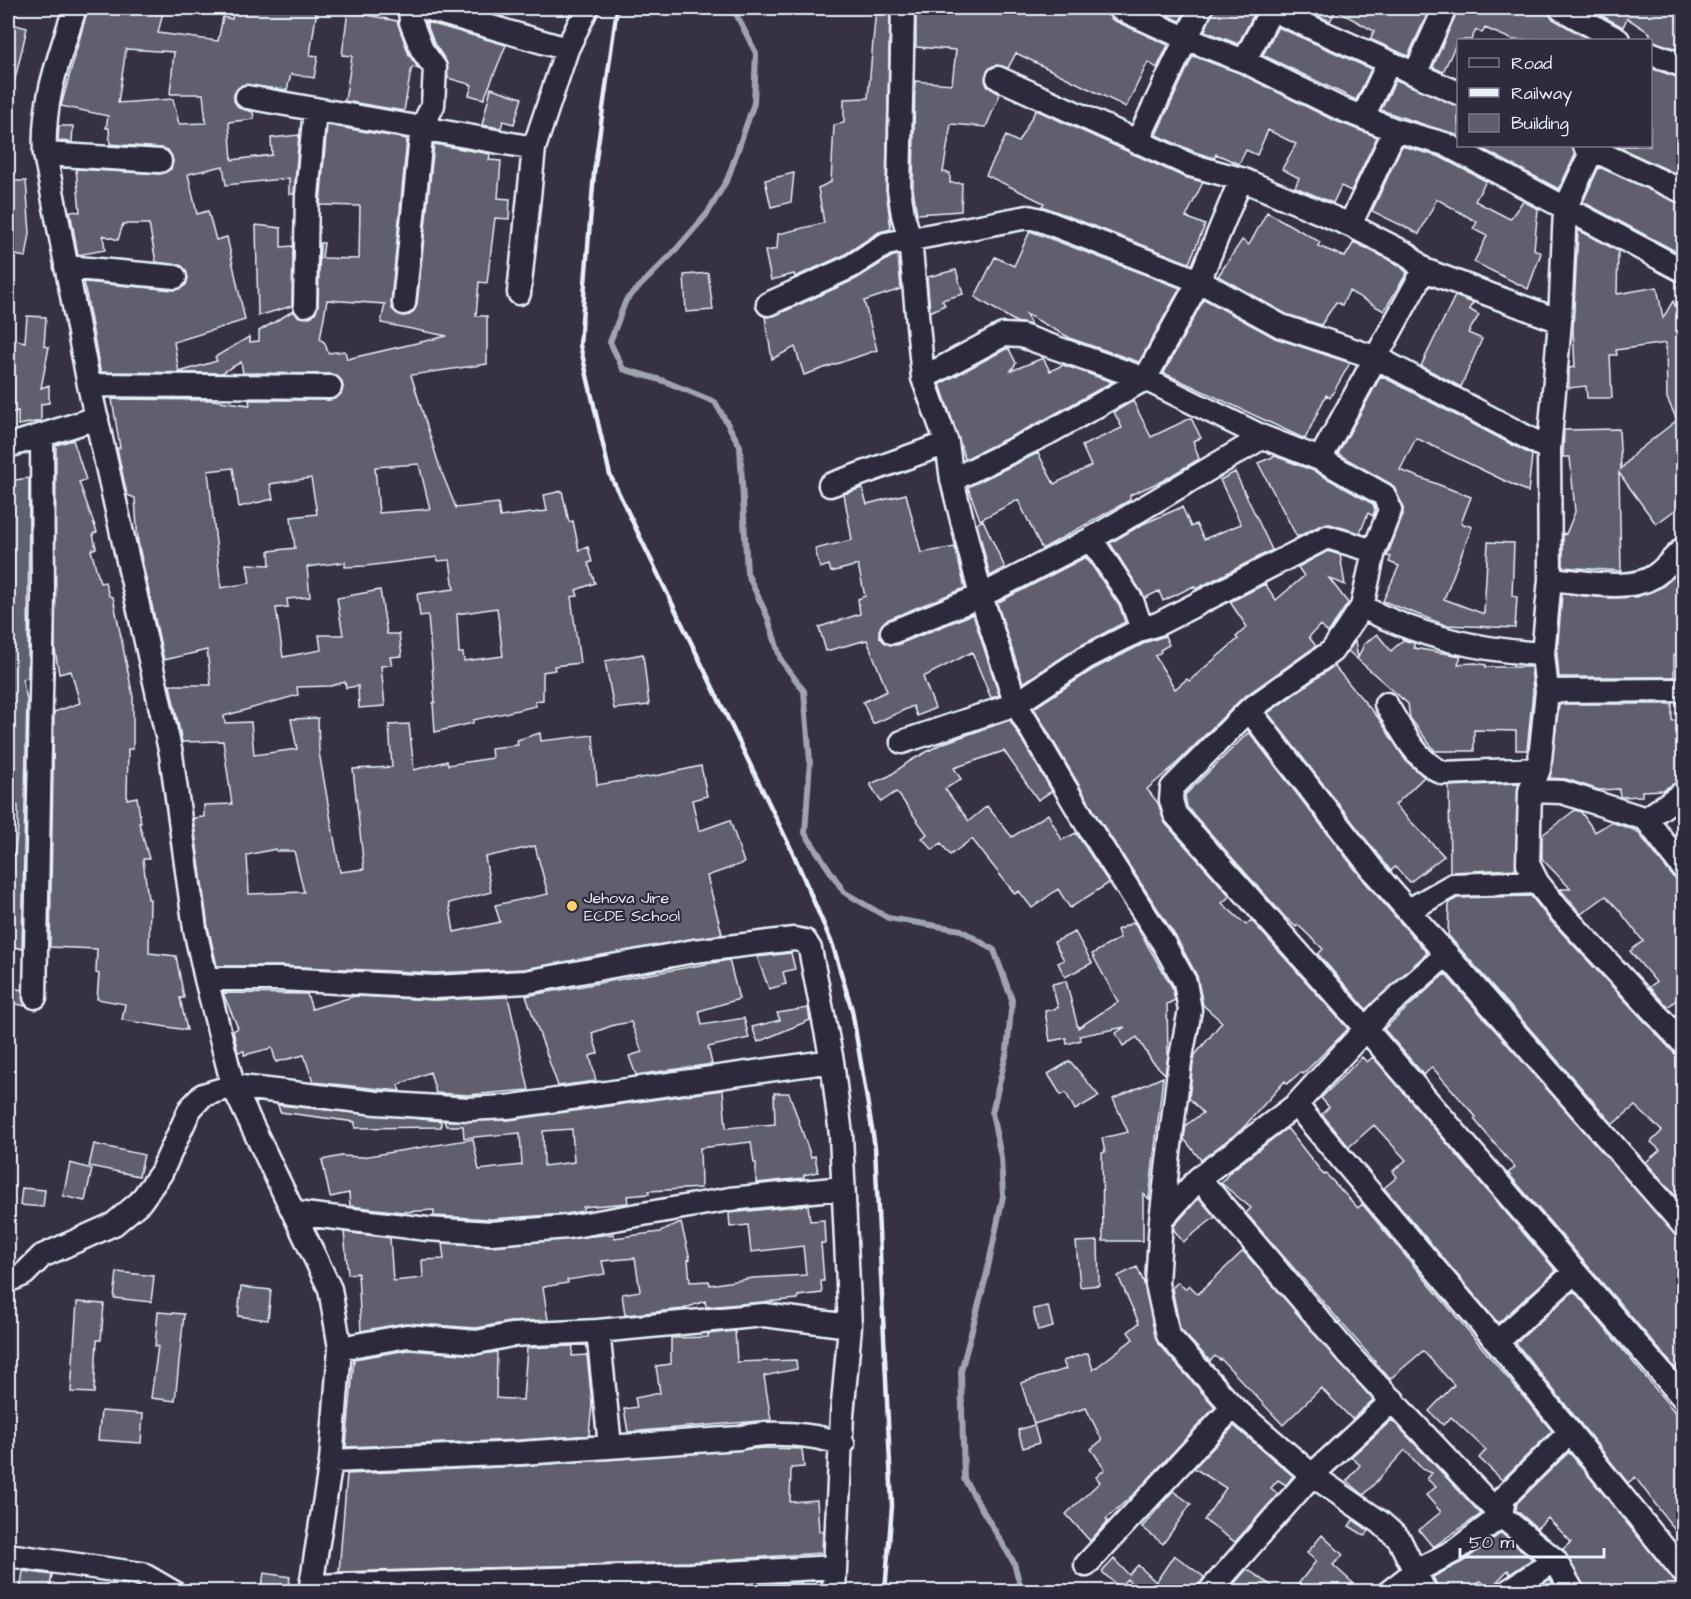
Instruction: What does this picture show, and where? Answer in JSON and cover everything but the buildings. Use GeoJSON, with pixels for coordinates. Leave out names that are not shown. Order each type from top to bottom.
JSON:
{"type":"FeatureCollection","features":[{"type":"Feature","properties":{"kind":"street"},"geometry":{"type":"LineString","coordinates":[[75,8],[49,90],[43,123],[45,154],[89,385],[171,754],[195,929],[233,1086],[330,1289],[340,1348],[331,1461],[310,1589],[690,1575],[836,1567]]}},
{"type":"Feature","properties":{"kind":"street"},"geometry":{"type":"LineString","coordinates":[[404,303],[422,127],[433,105],[435,68],[422,50],[411,22],[410,8]]}},
{"type":"Feature","properties":{"kind":"street"},"geometry":{"type":"LineString","coordinates":[[425,8],[567,49]]}},
{"type":"Feature","properties":{"kind":"street"},"geometry":{"type":"LineString","coordinates":[[519,293],[534,148],[567,49],[587,8]]}},
{"type":"Feature","properties":{"kind":"street"},"geometry":{"type":"LineString","coordinates":[[903,8],[899,189],[910,239],[923,378],[947,443],[952,480],[981,596],[1016,704],[1086,823],[1164,944],[1185,982],[1190,1010],[1180,1062],[1161,1220],[1157,1284],[1168,1335],[1233,1407],[1312,1475],[1380,1522],[1399,1539],[1421,1581]]}},
{"type":"Feature","properties":{"kind":"street"},"geometry":{"type":"LineString","coordinates":[[1119,8],[1185,38],[1244,61],[1363,117],[1395,130],[1446,144],[1565,209],[1648,250],[1683,271]]}},
{"type":"Feature","properties":{"kind":"street"},"geometry":{"type":"LineString","coordinates":[[1137,142],[1201,8]]}},
{"type":"Feature","properties":{"kind":"street"},"geometry":{"type":"LineString","coordinates":[[1244,61],[1270,8],[1457,93]]}},
{"type":"Feature","properties":{"kind":"street"},"geometry":{"type":"LineString","coordinates":[[1415,75],[1445,8]]}},
{"type":"Feature","properties":{"kind":"street"},"geometry":{"type":"LineString","coordinates":[[1560,8],[1616,39]]}},
{"type":"Feature","properties":{"kind":"street"},"geometry":{"type":"LineString","coordinates":[[1652,54],[1683,66]]}},
{"type":"Feature","properties":{"kind":"street"},"geometry":{"type":"LineString","coordinates":[[1363,117],[1389,62]]}},
{"type":"Feature","properties":{"kind":"street"},"geometry":{"type":"LineString","coordinates":[[998,78],[1190,165],[1241,179],[1350,225],[1407,254],[1424,270],[1560,321]]}},
{"type":"Feature","properties":{"kind":"street"},"geometry":{"type":"LineString","coordinates":[[247,97],[534,148]]}},
{"type":"Feature","properties":{"kind":"street"},"geometry":{"type":"LineString","coordinates":[[305,305],[307,196],[315,109]]}},
{"type":"Feature","properties":{"kind":"street"},"geometry":{"type":"LineString","coordinates":[[1350,225],[1395,130]]}},
{"type":"Feature","properties":{"kind":"street"},"geometry":{"type":"LineString","coordinates":[[1683,192],[1589,147],[1565,209],[1560,321],[1549,448],[1550,579],[1543,654],[1546,691],[1539,769],[1530,791],[1528,864],[1536,882],[1559,910],[1683,1044]]}},
{"type":"Feature","properties":{"kind":"street"},"geometry":{"type":"LineString","coordinates":[[45,154],[160,161]]}},
{"type":"Feature","properties":{"kind":"street"},"geometry":{"type":"LineString","coordinates":[[952,480],[1003,457],[1145,379],[1199,281],[1241,179]]}},
{"type":"Feature","properties":{"kind":"street"},"geometry":{"type":"LineString","coordinates":[[768,304],[850,267],[886,244],[1028,217],[1199,281],[1281,326],[1377,358],[1549,448]]}},
{"type":"Feature","properties":{"kind":"street"},"geometry":{"type":"LineString","coordinates":[[66,267],[175,277]]}},
{"type":"Feature","properties":{"kind":"street"},"geometry":{"type":"LineString","coordinates":[[1320,459],[1424,270]]}},
{"type":"Feature","properties":{"kind":"street"},"geometry":{"type":"LineString","coordinates":[[923,378],[1008,334],[1022,336],[1145,379],[1263,437],[1320,459],[1384,495],[1389,502],[1390,510],[1374,551],[1362,607],[1332,651],[1249,710],[1172,788],[1171,800],[1175,814],[1366,1029],[1683,1399]]}},
{"type":"Feature","properties":{"kind":"street"},"geometry":{"type":"LineString","coordinates":[[89,385],[330,387]]}},
{"type":"Feature","properties":{"kind":"street"},"geometry":{"type":"LineString","coordinates":[[8,446],[97,418]]}},
{"type":"Feature","properties":{"kind":"street"},"geometry":{"type":"LineString","coordinates":[[35,997],[43,597],[42,437]]}},
{"type":"Feature","properties":{"kind":"street"},"geometry":{"type":"LineString","coordinates":[[892,632],[981,596],[1091,539],[1263,437]]}},
{"type":"Feature","properties":{"kind":"street"},"geometry":{"type":"LineString","coordinates":[[830,485],[947,443]]}},
{"type":"Feature","properties":{"kind":"street"},"geometry":{"type":"LineString","coordinates":[[902,742],[1016,704],[1085,658],[1142,629],[1158,624],[1327,537],[1374,551]]}},
{"type":"Feature","properties":{"kind":"street"},"geometry":{"type":"LineString","coordinates":[[1091,539],[1131,601],[1142,629]]}},
{"type":"Feature","properties":{"kind":"street"},"geometry":{"type":"LineString","coordinates":[[1550,579],[1623,584],[1645,581],[1662,570],[1683,548]]}},
{"type":"Feature","properties":{"kind":"street"},"geometry":{"type":"LineString","coordinates":[[1362,607],[1394,623],[1492,651],[1543,654]]}},
{"type":"Feature","properties":{"kind":"street"},"geometry":{"type":"LineString","coordinates":[[1546,691],[1683,690]]}},
{"type":"Feature","properties":{"kind":"street"},"geometry":{"type":"LineString","coordinates":[[1386,704],[1418,755],[1430,767],[1443,773],[1539,769]]}},
{"type":"Feature","properties":{"kind":"street"},"geometry":{"type":"LineString","coordinates":[[1249,710],[1376,874],[1683,1226]]}},
{"type":"Feature","properties":{"kind":"street"},"geometry":{"type":"LineString","coordinates":[[1530,791],[1562,792],[1646,819],[1683,869]]}},
{"type":"Feature","properties":{"kind":"street"},"geometry":{"type":"LineString","coordinates":[[1646,819],[1683,792]]}},
{"type":"Feature","properties":{"kind":"street"},"geometry":{"type":"LineString","coordinates":[[1409,910],[1453,885],[1536,882]]}},
{"type":"Feature","properties":{"kind":"street"},"geometry":{"type":"LineString","coordinates":[[206,979],[279,979],[435,987],[526,982],[694,951],[794,939],[805,941],[810,949],[832,1061],[841,1135],[850,1326],[842,1415],[843,1444],[834,1592]]}},
{"type":"Feature","properties":{"kind":"street"},"geometry":{"type":"LineString","coordinates":[[1161,1220],[1199,1178],[1296,1105],[1366,1029],[1447,954]]}},
{"type":"Feature","properties":{"kind":"street"},"geometry":{"type":"LineString","coordinates":[[8,1277],[15,1278],[24,1274],[42,1256],[114,1224],[141,1202],[161,1173],[190,1109],[203,1095],[233,1086],[377,1103],[468,1109],[507,1107],[832,1061]]}},
{"type":"Feature","properties":{"kind":"street"},"geometry":{"type":"LineString","coordinates":[[1296,1105],[1497,1342],[1683,1573]]}},
{"type":"Feature","properties":{"kind":"street"},"geometry":{"type":"LineString","coordinates":[[1199,1178],[1348,1354],[1501,1516],[1555,1560],[1573,1592]]}},
{"type":"Feature","properties":{"kind":"street"},"geometry":{"type":"LineString","coordinates":[[296,1214],[427,1229],[491,1233],[568,1227],[730,1199],[843,1188]]}},
{"type":"Feature","properties":{"kind":"street"},"geometry":{"type":"LineString","coordinates":[[1497,1342],[1575,1272]]}},
{"type":"Feature","properties":{"kind":"street"},"geometry":{"type":"LineString","coordinates":[[340,1348],[407,1336],[477,1342],[511,1335],[598,1331],[764,1315],[850,1326]]}},
{"type":"Feature","properties":{"kind":"street"},"geometry":{"type":"LineString","coordinates":[[598,1331],[610,1446]]}},
{"type":"Feature","properties":{"kind":"street"},"geometry":{"type":"LineString","coordinates":[[1209,1592],[1312,1475],[1393,1400]]}},
{"type":"Feature","properties":{"kind":"street"},"geometry":{"type":"LineString","coordinates":[[1086,1565],[1233,1407]]}},
{"type":"Feature","properties":{"kind":"street"},"geometry":{"type":"LineString","coordinates":[[1389,1592],[1421,1581],[1501,1516],[1504,1497],[1569,1433]]}},
{"type":"Feature","properties":{"kind":"street"},"geometry":{"type":"LineString","coordinates":[[331,1461],[521,1453],[739,1438],[755,1434],[819,1436],[843,1444]]}},
{"type":"Feature","properties":{"kind":"street"},"geometry":{"type":"LineString","coordinates":[[8,1556],[142,1574],[173,1592]]}},
{"type":"Feature","properties":{"kind":"street"},"geometry":{"type":"LineString","coordinates":[[1507,1592],[1555,1560]]}},
{"type":"Feature","properties":{"kind":"waterway"},"geometry":{"type":"LineString","coordinates":[[733,8],[756,53],[754,103],[728,178],[707,214],[674,252],[626,300],[610,342],[623,369],[664,381],[715,402],[740,446],[747,573],[768,618],[781,660],[804,691],[810,761],[805,833],[844,892],[888,918],[961,930],[994,950],[1012,1000],[1007,1051],[992,1113],[1001,1157],[1003,1196],[986,1277],[961,1371],[964,1479],[1014,1563],[1022,1592]]}},
{"type":"Feature","properties":{"kind":"railway"},"geometry":{"type":"LineString","coordinates":[[617,8],[594,173],[580,345],[610,475],[793,853],[833,946],[852,1010],[875,1147],[892,1506],[885,1592]]}},
{"type":"Feature","properties":{"kind":"place","name":"Jehova Jire ECDE School"},"geometry":{"type":"Point","coordinates":[572,906]}}]}
